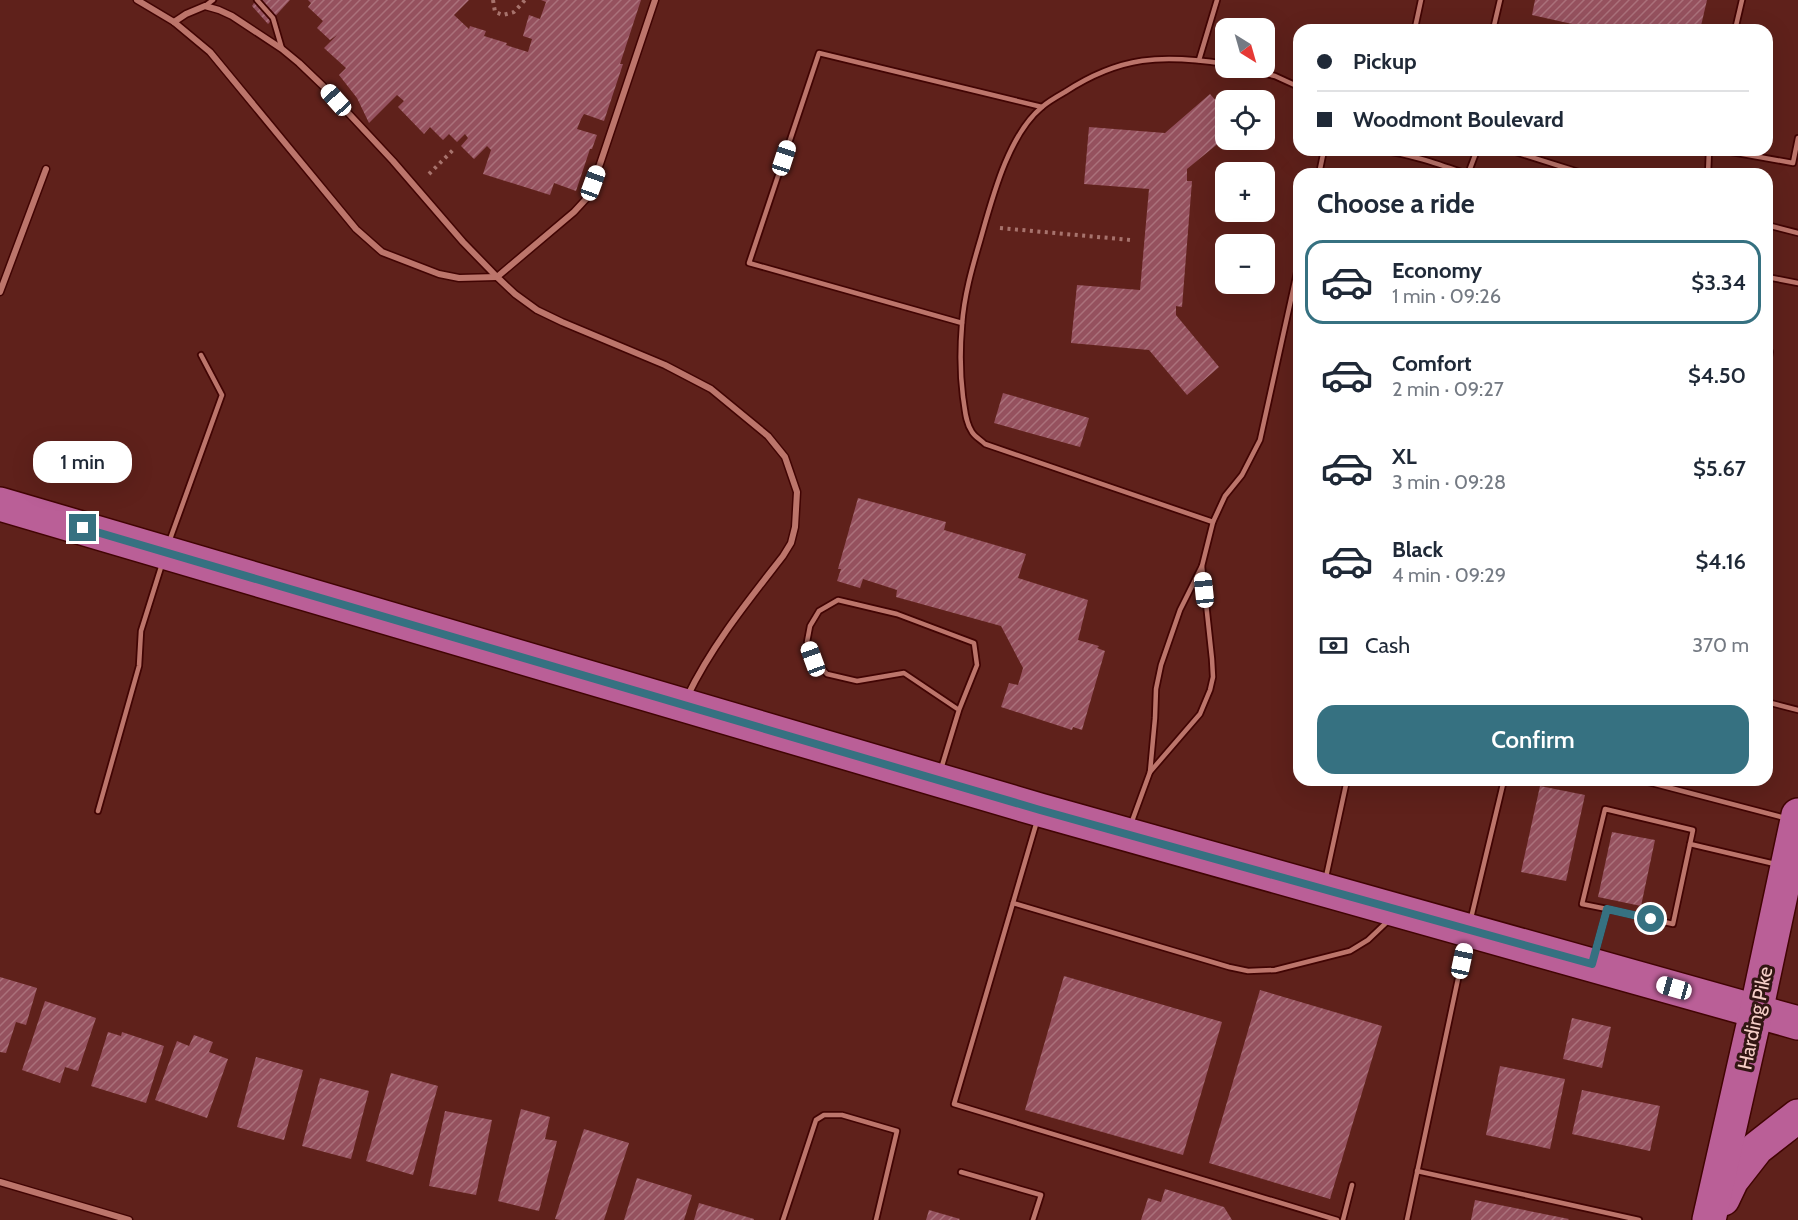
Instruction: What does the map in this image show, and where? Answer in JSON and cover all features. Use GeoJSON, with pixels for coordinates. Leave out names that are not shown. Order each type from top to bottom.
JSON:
{"type":"FeatureCollection","features":[{"type":"Feature","properties":{"kind":"main road"},"geometry":{"type":"LineString","coordinates":[[0,504],[1040,810],[1798,1023]]}},
{"type":"Feature","properties":{"kind":"main road","name":"Harding Pike"},"geometry":{"type":"LineString","coordinates":[[1711,1220],[1798,821]]}},
{"type":"Feature","properties":{"kind":"main road"},"geometry":{"type":"LineString","coordinates":[[1711,1220],[1732,1180],[1757,1148],[1798,1116]]}},
{"type":"Feature","properties":{"kind":"street"},"geometry":{"type":"LineString","coordinates":[[136,0],[174,21],[210,52],[369,242],[382,252],[450,277],[497,277],[574,212],[586,199],[655,0]]}},
{"type":"Feature","properties":{"kind":"street"},"geometry":{"type":"LineString","coordinates":[[174,21],[205,6],[232,16],[282,49],[323,86],[393,160],[463,242],[514,294],[537,310],[665,365],[711,389],[768,436],[784,456],[796,492],[795,527],[791,543],[718,642],[683,706]]}},
{"type":"Feature","properties":{"kind":"street"},"geometry":{"type":"LineString","coordinates":[[0,292],[46,169]]}},
{"type":"Feature","properties":{"kind":"street"},"geometry":{"type":"LineString","coordinates":[[0,1182],[129,1220]]}},
{"type":"Feature","properties":{"kind":"lane"},"geometry":{"type":"LineString","coordinates":[[205,6],[213,0]]}},
{"type":"Feature","properties":{"kind":"lane"},"geometry":{"type":"LineString","coordinates":[[257,0],[273,18],[282,49]]}},
{"type":"Feature","properties":{"kind":"lane"},"geometry":{"type":"LineString","coordinates":[[1199,60],[1217,0]]}},
{"type":"Feature","properties":{"kind":"lane"},"geometry":{"type":"LineString","coordinates":[[1418,24],[1421,0]]}},
{"type":"Feature","properties":{"kind":"lane"},"geometry":{"type":"LineString","coordinates":[[1494,24],[1500,0]]}},
{"type":"Feature","properties":{"kind":"lane"},"geometry":{"type":"LineString","coordinates":[[1736,24],[1742,0]]}},
{"type":"Feature","properties":{"kind":"lane"},"geometry":{"type":"LineString","coordinates":[[962,323],[749,263],[819,53],[1042,107]]}},
{"type":"Feature","properties":{"kind":"lane"},"geometry":{"type":"LineString","coordinates":[[1213,522],[986,444],[972,433],[965,414],[960,373],[962,323],[970,276],[1007,158],[1022,130],[1042,107],[1101,71],[1128,62],[1164,58],[1215,62]]}},
{"type":"Feature","properties":{"kind":"lane"},"geometry":{"type":"LineString","coordinates":[[1275,76],[1293,84]]}},
{"type":"Feature","properties":{"kind":"lane"},"geometry":{"type":"LineString","coordinates":[[1754,156],[1793,163],[1798,138]]}},
{"type":"Feature","properties":{"kind":"lane"},"geometry":{"type":"LineString","coordinates":[[1411,156],[1451,168]]}},
{"type":"Feature","properties":{"kind":"lane"},"geometry":{"type":"LineString","coordinates":[[1528,156],[1566,168]]}},
{"type":"Feature","properties":{"kind":"lane"},"geometry":{"type":"LineString","coordinates":[[1773,227],[1798,233]]}},
{"type":"Feature","properties":{"kind":"lane"},"geometry":{"type":"LineString","coordinates":[[1773,278],[1798,283]]}},
{"type":"Feature","properties":{"kind":"lane"},"geometry":{"type":"LineString","coordinates":[[1127,834],[1150,772],[1156,689],[1161,665],[1180,610],[1202,566],[1213,522],[1225,496],[1242,475],[1260,440],[1293,291]]}},
{"type":"Feature","properties":{"kind":"lane"},"geometry":{"type":"LineString","coordinates":[[98,811],[139,666],[141,631],[166,552],[222,395],[201,356]]}},
{"type":"Feature","properties":{"kind":"lane"},"geometry":{"type":"LineString","coordinates":[[1150,772],[1200,714],[1210,690],[1213,676],[1212,659],[1202,566]]}},
{"type":"Feature","properties":{"kind":"lane"},"geometry":{"type":"LineString","coordinates":[[938,780],[958,710],[977,665],[974,643],[897,614],[838,600],[819,611],[810,626],[807,642],[813,659],[827,674],[857,681],[904,673],[958,710]]}},
{"type":"Feature","properties":{"kind":"lane"},"geometry":{"type":"LineString","coordinates":[[1773,704],[1798,710]]}},
{"type":"Feature","properties":{"kind":"lane"},"geometry":{"type":"LineString","coordinates":[[1323,889],[1346,786]]}},
{"type":"Feature","properties":{"kind":"lane"},"geometry":{"type":"LineString","coordinates":[[1407,1220],[1468,929],[1503,786]]}},
{"type":"Feature","properties":{"kind":"lane"},"geometry":{"type":"LineString","coordinates":[[1663,786],[1798,821]]}},
{"type":"Feature","properties":{"kind":"lane"},"geometry":{"type":"LineString","coordinates":[[1605,809],[1693,830],[1673,924],[1607,909],[1582,904],[1605,809]]}},
{"type":"Feature","properties":{"kind":"lane"},"geometry":{"type":"LineString","coordinates":[[1040,810],[954,1104],[1337,1220]]}},
{"type":"Feature","properties":{"kind":"lane"},"geometry":{"type":"LineString","coordinates":[[1690,844],[1787,867]]}},
{"type":"Feature","properties":{"kind":"lane"},"geometry":{"type":"LineString","coordinates":[[1013,903],[1248,971],[1275,970],[1350,951],[1368,940],[1399,910]]}},
{"type":"Feature","properties":{"kind":"lane"},"geometry":{"type":"LineString","coordinates":[[1592,964],[1607,909]]}},
{"type":"Feature","properties":{"kind":"lane"},"geometry":{"type":"LineString","coordinates":[[783,1220],[816,1120],[824,1115],[842,1115],[897,1131],[876,1220]]}},
{"type":"Feature","properties":{"kind":"lane"},"geometry":{"type":"LineString","coordinates":[[961,1172],[1041,1195],[1033,1220]]}},
{"type":"Feature","properties":{"kind":"lane"},"geometry":{"type":"LineString","coordinates":[[1417,1172],[1639,1220]]}},
{"type":"Feature","properties":{"kind":"lane"},"geometry":{"type":"LineString","coordinates":[[1343,1220],[1352,1185]]}},
{"type":"Feature","properties":{"kind":"path"},"geometry":{"type":"LineString","coordinates":[[493,0],[495,12],[503,15],[514,12],[525,0]]}},
{"type":"Feature","properties":{"kind":"path"},"geometry":{"type":"LineString","coordinates":[[416,188],[454,149]]}},
{"type":"Feature","properties":{"kind":"path"},"geometry":{"type":"LineString","coordinates":[[984,226],[1131,240]]}},
{"type":"Feature","properties":{"kind":"building"},"geometry":{"type":"Polygon","coordinates":[[[256,0],[290,0],[268,24],[252,6],[256,0]]]}},
{"type":"Feature","properties":{"kind":"building"},"geometry":{"type":"Polygon","coordinates":[[[308,0],[469,0],[454,15],[469,29],[470,26],[486,31],[484,36],[528,52],[532,39],[523,36],[529,15],[540,19],[546,2],[541,0],[641,0],[604,121],[584,114],[577,129],[597,135],[576,191],[554,183],[550,195],[483,174],[491,150],[487,146],[474,159],[461,146],[468,138],[465,134],[457,142],[449,134],[443,140],[430,127],[424,134],[398,107],[404,101],[397,95],[369,123],[357,98],[339,75],[346,68],[324,48],[337,35],[330,40],[317,28],[323,21],[308,7],[311,3],[308,0]]]}},
{"type":"Feature","properties":{"kind":"building"},"geometry":{"type":"Polygon","coordinates":[[[1535,0],[1707,0],[1701,24],[1572,24],[1532,15],[1535,0]]]}},
{"type":"Feature","properties":{"kind":"building"},"geometry":{"type":"Polygon","coordinates":[[[1210,94],[1215,100],[1215,146],[1187,169],[1187,181],[1192,181],[1182,307],[1176,306],[1176,315],[1219,367],[1187,395],[1149,350],[1071,343],[1077,285],[1140,290],[1149,189],[1084,184],[1089,127],[1165,133],[1210,94]]]}},
{"type":"Feature","properties":{"kind":"building"},"geometry":{"type":"Polygon","coordinates":[[[1003,393],[1089,418],[1080,447],[994,423],[1003,393]]]}},
{"type":"Feature","properties":{"kind":"building"},"geometry":{"type":"Polygon","coordinates":[[[858,498],[946,522],[944,530],[1026,554],[1018,578],[1088,600],[1078,640],[1099,646],[1097,648],[1105,651],[1082,730],[1073,727],[1072,730],[1001,707],[1009,683],[1018,685],[1023,668],[1001,626],[896,597],[897,590],[863,579],[860,588],[837,581],[841,569],[838,569],[858,498]]]}},
{"type":"Feature","properties":{"kind":"building"},"geometry":{"type":"Polygon","coordinates":[[[1540,786],[1585,795],[1566,881],[1521,872],[1540,786]]]}},
{"type":"Feature","properties":{"kind":"building"},"geometry":{"type":"Polygon","coordinates":[[[1612,832],[1655,840],[1641,906],[1598,897],[1612,832]]]}},
{"type":"Feature","properties":{"kind":"building"},"geometry":{"type":"Polygon","coordinates":[[[1064,976],[1222,1022],[1183,1155],[1025,1110],[1064,976]]]}},
{"type":"Feature","properties":{"kind":"building"},"geometry":{"type":"Polygon","coordinates":[[[0,977],[37,988],[26,1025],[16,1022],[6,1053],[0,1052],[0,977]]]}},
{"type":"Feature","properties":{"kind":"building"},"geometry":{"type":"Polygon","coordinates":[[[1260,990],[1382,1026],[1330,1199],[1209,1163],[1260,990]]]}},
{"type":"Feature","properties":{"kind":"building"},"geometry":{"type":"Polygon","coordinates":[[[45,1001],[96,1018],[78,1071],[65,1067],[60,1083],[22,1070],[45,1001]]]}},
{"type":"Feature","properties":{"kind":"building"},"geometry":{"type":"Polygon","coordinates":[[[1572,1018],[1611,1027],[1602,1068],[1563,1059],[1572,1018]]]}},
{"type":"Feature","properties":{"kind":"building"},"geometry":{"type":"Polygon","coordinates":[[[108,1032],[121,1036],[122,1032],[164,1046],[146,1103],[91,1086],[108,1032]]]}},
{"type":"Feature","properties":{"kind":"building"},"geometry":{"type":"Polygon","coordinates":[[[194,1035],[213,1042],[209,1052],[228,1059],[207,1118],[155,1100],[177,1041],[189,1046],[194,1035]]]}},
{"type":"Feature","properties":{"kind":"building"},"geometry":{"type":"Polygon","coordinates":[[[256,1057],[303,1070],[284,1140],[237,1127],[256,1057]]]}},
{"type":"Feature","properties":{"kind":"building"},"geometry":{"type":"Polygon","coordinates":[[[1500,1066],[1565,1079],[1550,1149],[1486,1135],[1500,1066]]]}},
{"type":"Feature","properties":{"kind":"building"},"geometry":{"type":"Polygon","coordinates":[[[391,1073],[438,1086],[413,1175],[366,1161],[391,1073]]]}},
{"type":"Feature","properties":{"kind":"building"},"geometry":{"type":"Polygon","coordinates":[[[320,1078],[369,1091],[351,1159],[302,1146],[320,1078]]]}},
{"type":"Feature","properties":{"kind":"building"},"geometry":{"type":"Polygon","coordinates":[[[1582,1090],[1660,1106],[1650,1151],[1572,1134],[1582,1090]]]}},
{"type":"Feature","properties":{"kind":"building"},"geometry":{"type":"Polygon","coordinates":[[[521,1109],[550,1117],[545,1139],[557,1141],[539,1211],[498,1201],[521,1109]]]}},
{"type":"Feature","properties":{"kind":"building"},"geometry":{"type":"Polygon","coordinates":[[[445,1111],[492,1120],[476,1195],[429,1186],[445,1111]]]}},
{"type":"Feature","properties":{"kind":"building"},"geometry":{"type":"Polygon","coordinates":[[[584,1129],[629,1143],[604,1220],[555,1219],[584,1129]]]}},
{"type":"Feature","properties":{"kind":"building"},"geometry":{"type":"Polygon","coordinates":[[[637,1178],[692,1195],[684,1220],[624,1220],[637,1178]]]}},
{"type":"Feature","properties":{"kind":"building"},"geometry":{"type":"Polygon","coordinates":[[[1165,1189],[1224,1207],[1232,1220],[1141,1220],[1148,1198],[1161,1202],[1165,1189]]]}},
{"type":"Feature","properties":{"kind":"building"},"geometry":{"type":"Polygon","coordinates":[[[1475,1200],[1569,1219],[1471,1220],[1475,1200]]]}},
{"type":"Feature","properties":{"kind":"building"},"geometry":{"type":"Polygon","coordinates":[[[699,1203],[754,1219],[754,1220],[694,1220],[699,1203]]]}},
{"type":"Feature","properties":{"kind":"building"},"geometry":{"type":"Polygon","coordinates":[[[929,1210],[960,1219],[926,1220],[929,1210]]]}},
{"type":"Feature","properties":{"kind":"route"},"geometry":{"type":"LineString","coordinates":[[83,528],[1040,810],[1592,964],[1607,909],[1651,919]]}}]}
